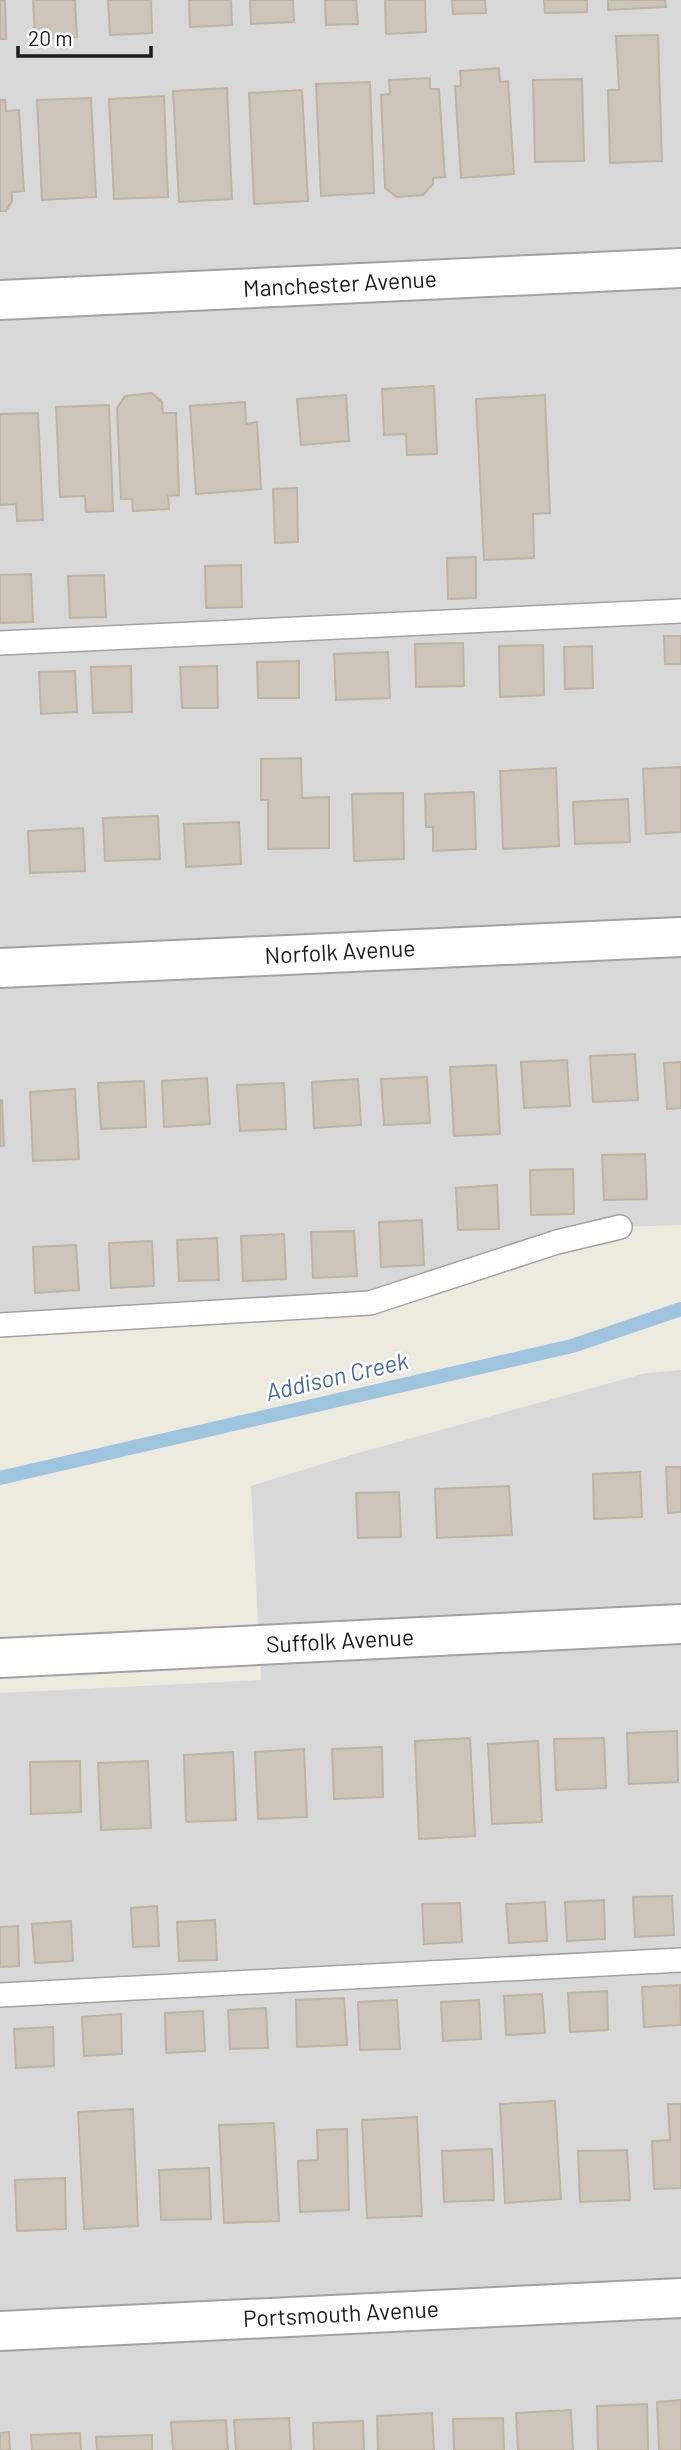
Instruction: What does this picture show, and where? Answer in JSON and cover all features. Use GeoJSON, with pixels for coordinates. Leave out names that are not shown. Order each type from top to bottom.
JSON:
{"type":"FeatureCollection","features":[{"type":"Feature","properties":{"kind":"street","name":"Manchester Avenue"},"geometry":{"type":"LineString","coordinates":[[0,300],[681,268]]}},
{"type":"Feature","properties":{"kind":"street","name":"Norfolk Avenue"},"geometry":{"type":"LineString","coordinates":[[0,968],[681,936]]}},
{"type":"Feature","properties":{"kind":"street","name":"Suffolk Avenue"},"geometry":{"type":"LineString","coordinates":[[0,1658],[681,1624]]}},
{"type":"Feature","properties":{"kind":"street","name":"Portsmouth Avenue"},"geometry":{"type":"LineString","coordinates":[[0,2331],[681,2298]]}},
{"type":"Feature","properties":{"kind":"lane"},"geometry":{"type":"LineString","coordinates":[[0,643],[681,611]]}},
{"type":"Feature","properties":{"kind":"lane"},"geometry":{"type":"LineString","coordinates":[[0,1325],[370,1303],[556,1242],[620,1227]]}},
{"type":"Feature","properties":{"kind":"lane"},"geometry":{"type":"LineString","coordinates":[[0,1995],[681,1961]]}},
{"type":"Feature","properties":{"kind":"shaded area"},"geometry":{"type":"Polygon","coordinates":[[[0,0],[681,0],[681,1225],[620,1227],[388,1299],[0,1325],[0,0]]]}},
{"type":"Feature","properties":{"kind":"shaded area"},"geometry":{"type":"Polygon","coordinates":[[[681,1370],[681,2450],[0,2450],[0,1693],[261,1680],[251,1486],[351,1455],[646,1373],[681,1370]]]}},
{"type":"Feature","properties":{"kind":"building"},"geometry":{"type":"Polygon","coordinates":[[[0,0],[5,0],[6,39],[0,39],[0,0]]]}},
{"type":"Feature","properties":{"kind":"building"},"geometry":{"type":"Polygon","coordinates":[[[33,0],[75,0],[77,37],[35,39],[33,0]]]}},
{"type":"Feature","properties":{"kind":"building"},"geometry":{"type":"Polygon","coordinates":[[[108,0],[151,0],[152,33],[110,35],[108,0]]]}},
{"type":"Feature","properties":{"kind":"building"},"geometry":{"type":"Polygon","coordinates":[[[189,0],[231,0],[232,25],[190,27],[189,0]]]}},
{"type":"Feature","properties":{"kind":"building"},"geometry":{"type":"Polygon","coordinates":[[[250,0],[293,0],[294,22],[251,24],[250,0]]]}},
{"type":"Feature","properties":{"kind":"building"},"geometry":{"type":"Polygon","coordinates":[[[325,0],[356,0],[358,24],[326,25],[325,0]]]}},
{"type":"Feature","properties":{"kind":"building"},"geometry":{"type":"Polygon","coordinates":[[[385,0],[425,0],[426,32],[386,34],[385,0]]]}},
{"type":"Feature","properties":{"kind":"building"},"geometry":{"type":"Polygon","coordinates":[[[452,0],[485,0],[486,13],[453,14],[452,0]]]}},
{"type":"Feature","properties":{"kind":"building"},"geometry":{"type":"Polygon","coordinates":[[[544,0],[587,0],[587,12],[545,13],[544,0]]]}},
{"type":"Feature","properties":{"kind":"building"},"geometry":{"type":"Polygon","coordinates":[[[608,0],[665,0],[666,7],[608,10],[608,0]]]}},
{"type":"Feature","properties":{"kind":"building"},"geometry":{"type":"Polygon","coordinates":[[[658,35],[662,161],[610,163],[608,90],[619,90],[616,36],[658,35]]]}},
{"type":"Feature","properties":{"kind":"building"},"geometry":{"type":"Polygon","coordinates":[[[499,68],[500,82],[508,81],[514,174],[461,178],[455,86],[461,86],[460,71],[499,68]]]}},
{"type":"Feature","properties":{"kind":"building"},"geometry":{"type":"Polygon","coordinates":[[[430,78],[430,89],[439,89],[445,177],[433,178],[433,184],[423,195],[397,197],[385,188],[381,95],[390,94],[389,80],[430,78]]]}},
{"type":"Feature","properties":{"kind":"building"},"geometry":{"type":"Polygon","coordinates":[[[582,79],[584,161],[535,162],[533,80],[582,79]]]}},
{"type":"Feature","properties":{"kind":"building"},"geometry":{"type":"Polygon","coordinates":[[[370,82],[374,193],[321,196],[316,84],[370,82]]]}},
{"type":"Feature","properties":{"kind":"building"},"geometry":{"type":"Polygon","coordinates":[[[227,88],[232,199],[179,202],[173,91],[227,88]]]}},
{"type":"Feature","properties":{"kind":"building"},"geometry":{"type":"Polygon","coordinates":[[[302,90],[308,201],[254,204],[249,93],[302,90]]]}},
{"type":"Feature","properties":{"kind":"building"},"geometry":{"type":"Polygon","coordinates":[[[164,96],[168,197],[114,199],[109,99],[164,96]]]}},
{"type":"Feature","properties":{"kind":"building"},"geometry":{"type":"Polygon","coordinates":[[[91,98],[96,197],[42,200],[37,100],[91,98]]]}},
{"type":"Feature","properties":{"kind":"building"},"geometry":{"type":"Polygon","coordinates":[[[0,100],[5,100],[6,111],[19,110],[24,191],[12,192],[12,201],[6,211],[0,211],[0,100]]]}},
{"type":"Feature","properties":{"kind":"building"},"geometry":{"type":"Polygon","coordinates":[[[434,386],[437,454],[407,455],[406,434],[384,435],[382,389],[434,386]]]}},
{"type":"Feature","properties":{"kind":"building"},"geometry":{"type":"Polygon","coordinates":[[[152,393],[162,402],[163,413],[176,413],[179,495],[168,496],[169,509],[133,511],[132,499],[121,499],[117,408],[125,396],[152,393]]]}},
{"type":"Feature","properties":{"kind":"building"},"geometry":{"type":"Polygon","coordinates":[[[346,395],[349,441],[301,445],[297,399],[346,395]]]}},
{"type":"Feature","properties":{"kind":"building"},"geometry":{"type":"Polygon","coordinates":[[[545,395],[550,513],[533,514],[534,558],[484,560],[476,399],[545,395]]]}},
{"type":"Feature","properties":{"kind":"building"},"geometry":{"type":"Polygon","coordinates":[[[245,402],[246,424],[257,422],[261,489],[196,494],[190,406],[245,402]]]}},
{"type":"Feature","properties":{"kind":"building"},"geometry":{"type":"Polygon","coordinates":[[[109,405],[113,511],[86,512],[85,496],[60,497],[56,407],[109,405]]]}},
{"type":"Feature","properties":{"kind":"building"},"geometry":{"type":"Polygon","coordinates":[[[38,413],[43,520],[17,521],[16,504],[0,505],[0,414],[38,413]]]}},
{"type":"Feature","properties":{"kind":"building"},"geometry":{"type":"Polygon","coordinates":[[[297,488],[298,542],[275,543],[273,489],[297,488]]]}},
{"type":"Feature","properties":{"kind":"building"},"geometry":{"type":"Polygon","coordinates":[[[476,557],[476,598],[448,599],[447,558],[476,557]]]}},
{"type":"Feature","properties":{"kind":"building"},"geometry":{"type":"Polygon","coordinates":[[[241,565],[242,607],[206,608],[205,566],[241,565]]]}},
{"type":"Feature","properties":{"kind":"building"},"geometry":{"type":"Polygon","coordinates":[[[31,574],[33,622],[0,623],[0,575],[31,574]]]}},
{"type":"Feature","properties":{"kind":"building"},"geometry":{"type":"Polygon","coordinates":[[[104,575],[106,617],[70,618],[68,576],[104,575]]]}},
{"type":"Feature","properties":{"kind":"building"},"geometry":{"type":"Polygon","coordinates":[[[664,636],[681,636],[681,664],[665,664],[664,636]]]}},
{"type":"Feature","properties":{"kind":"building"},"geometry":{"type":"Polygon","coordinates":[[[463,643],[464,686],[416,687],[415,644],[463,643]]]}},
{"type":"Feature","properties":{"kind":"building"},"geometry":{"type":"Polygon","coordinates":[[[543,645],[544,695],[500,697],[499,646],[543,645]]]}},
{"type":"Feature","properties":{"kind":"building"},"geometry":{"type":"Polygon","coordinates":[[[592,646],[593,688],[565,689],[564,647],[592,646]]]}},
{"type":"Feature","properties":{"kind":"building"},"geometry":{"type":"Polygon","coordinates":[[[388,652],[390,698],[336,700],[334,654],[388,652]]]}},
{"type":"Feature","properties":{"kind":"building"},"geometry":{"type":"Polygon","coordinates":[[[299,661],[299,698],[258,698],[257,662],[299,661]]]}},
{"type":"Feature","properties":{"kind":"building"},"geometry":{"type":"Polygon","coordinates":[[[131,666],[132,712],[93,713],[91,667],[131,666]]]}},
{"type":"Feature","properties":{"kind":"building"},"geometry":{"type":"Polygon","coordinates":[[[217,666],[218,708],[182,708],[180,667],[217,666]]]}},
{"type":"Feature","properties":{"kind":"building"},"geometry":{"type":"Polygon","coordinates":[[[75,671],[77,712],[41,714],[39,672],[75,671]]]}},
{"type":"Feature","properties":{"kind":"building"},"geometry":{"type":"Polygon","coordinates":[[[301,758],[302,798],[329,797],[329,848],[268,849],[268,800],[261,800],[261,759],[301,758]]]}},
{"type":"Feature","properties":{"kind":"building"},"geometry":{"type":"Polygon","coordinates":[[[681,767],[681,832],[646,834],[643,769],[681,767]]]}},
{"type":"Feature","properties":{"kind":"building"},"geometry":{"type":"Polygon","coordinates":[[[556,768],[559,846],[503,849],[500,771],[556,768]]]}},
{"type":"Feature","properties":{"kind":"building"},"geometry":{"type":"Polygon","coordinates":[[[474,792],[476,849],[433,851],[433,827],[426,827],[425,794],[474,792]]]}},
{"type":"Feature","properties":{"kind":"building"},"geometry":{"type":"Polygon","coordinates":[[[403,793],[404,859],[354,861],[352,794],[403,793]]]}},
{"type":"Feature","properties":{"kind":"building"},"geometry":{"type":"Polygon","coordinates":[[[628,799],[630,842],[575,844],[573,802],[628,799]]]}},
{"type":"Feature","properties":{"kind":"building"},"geometry":{"type":"Polygon","coordinates":[[[158,816],[160,859],[105,861],[103,818],[158,816]]]}},
{"type":"Feature","properties":{"kind":"building"},"geometry":{"type":"Polygon","coordinates":[[[239,822],[241,864],[186,867],[184,824],[239,822]]]}},
{"type":"Feature","properties":{"kind":"building"},"geometry":{"type":"Polygon","coordinates":[[[83,828],[85,871],[30,873],[28,831],[83,828]]]}},
{"type":"Feature","properties":{"kind":"building"},"geometry":{"type":"Polygon","coordinates":[[[635,1054],[638,1100],[593,1102],[590,1056],[635,1054]]]}},
{"type":"Feature","properties":{"kind":"building"},"geometry":{"type":"Polygon","coordinates":[[[567,1060],[570,1106],[524,1108],[521,1062],[567,1060]]]}},
{"type":"Feature","properties":{"kind":"building"},"geometry":{"type":"Polygon","coordinates":[[[681,1062],[681,1108],[667,1109],[664,1063],[681,1062]]]}},
{"type":"Feature","properties":{"kind":"building"},"geometry":{"type":"Polygon","coordinates":[[[496,1065],[500,1134],[454,1136],[450,1067],[496,1065]]]}},
{"type":"Feature","properties":{"kind":"building"},"geometry":{"type":"Polygon","coordinates":[[[427,1077],[430,1123],[384,1125],[381,1079],[427,1077]]]}},
{"type":"Feature","properties":{"kind":"building"},"geometry":{"type":"Polygon","coordinates":[[[207,1078],[210,1124],[164,1127],[162,1081],[207,1078]]]}},
{"type":"Feature","properties":{"kind":"building"},"geometry":{"type":"Polygon","coordinates":[[[358,1079],[361,1125],[314,1128],[312,1082],[358,1079]]]}},
{"type":"Feature","properties":{"kind":"building"},"geometry":{"type":"Polygon","coordinates":[[[144,1081],[146,1127],[101,1129],[98,1083],[144,1081]]]}},
{"type":"Feature","properties":{"kind":"building"},"geometry":{"type":"Polygon","coordinates":[[[284,1083],[286,1129],[240,1131],[237,1085],[284,1083]]]}},
{"type":"Feature","properties":{"kind":"building"},"geometry":{"type":"Polygon","coordinates":[[[75,1089],[79,1159],[33,1161],[30,1092],[75,1089]]]}},
{"type":"Feature","properties":{"kind":"building"},"geometry":{"type":"Polygon","coordinates":[[[2,1100],[4,1146],[0,1146],[2,1100]]]}},
{"type":"Feature","properties":{"kind":"building"},"geometry":{"type":"Polygon","coordinates":[[[645,1154],[647,1199],[604,1200],[602,1155],[645,1154]]]}},
{"type":"Feature","properties":{"kind":"building"},"geometry":{"type":"Polygon","coordinates":[[[573,1169],[574,1214],[531,1215],[530,1170],[573,1169]]]}},
{"type":"Feature","properties":{"kind":"building"},"geometry":{"type":"Polygon","coordinates":[[[497,1185],[499,1229],[458,1230],[456,1188],[497,1185]]]}},
{"type":"Feature","properties":{"kind":"building"},"geometry":{"type":"Polygon","coordinates":[[[422,1220],[424,1265],[381,1267],[379,1222],[422,1220]]]}},
{"type":"Feature","properties":{"kind":"building"},"geometry":{"type":"Polygon","coordinates":[[[354,1231],[357,1276],[313,1278],[311,1232],[354,1231]]]}},
{"type":"Feature","properties":{"kind":"building"},"geometry":{"type":"Polygon","coordinates":[[[284,1234],[286,1279],[243,1281],[241,1236],[284,1234]]]}},
{"type":"Feature","properties":{"kind":"building"},"geometry":{"type":"Polygon","coordinates":[[[217,1238],[219,1280],[179,1281],[177,1240],[217,1238]]]}},
{"type":"Feature","properties":{"kind":"building"},"geometry":{"type":"Polygon","coordinates":[[[152,1241],[154,1286],[111,1288],[109,1243],[152,1241]]]}},
{"type":"Feature","properties":{"kind":"building"},"geometry":{"type":"Polygon","coordinates":[[[76,1245],[79,1290],[35,1293],[33,1247],[76,1245]]]}},
{"type":"Feature","properties":{"kind":"building"},"geometry":{"type":"Polygon","coordinates":[[[666,1467],[681,1467],[681,1512],[668,1513],[666,1467]]]}},
{"type":"Feature","properties":{"kind":"building"},"geometry":{"type":"Polygon","coordinates":[[[640,1472],[642,1517],[594,1519],[593,1474],[640,1472]]]}},
{"type":"Feature","properties":{"kind":"building"},"geometry":{"type":"Polygon","coordinates":[[[509,1486],[512,1535],[437,1538],[435,1489],[509,1486]]]}},
{"type":"Feature","properties":{"kind":"building"},"geometry":{"type":"Polygon","coordinates":[[[399,1492],[401,1537],[358,1538],[356,1493],[399,1492]]]}},
{"type":"Feature","properties":{"kind":"building"},"geometry":{"type":"Polygon","coordinates":[[[677,1731],[678,1782],[629,1784],[627,1733],[677,1731]]]}},
{"type":"Feature","properties":{"kind":"building"},"geometry":{"type":"Polygon","coordinates":[[[470,1738],[475,1836],[419,1839],[415,1741],[470,1738]]]}},
{"type":"Feature","properties":{"kind":"building"},"geometry":{"type":"Polygon","coordinates":[[[604,1738],[606,1788],[556,1790],[554,1739],[604,1738]]]}},
{"type":"Feature","properties":{"kind":"building"},"geometry":{"type":"Polygon","coordinates":[[[538,1741],[542,1822],[492,1824],[488,1744],[538,1741]]]}},
{"type":"Feature","properties":{"kind":"building"},"geometry":{"type":"Polygon","coordinates":[[[382,1747],[383,1797],[334,1799],[332,1749],[382,1747]]]}},
{"type":"Feature","properties":{"kind":"building"},"geometry":{"type":"Polygon","coordinates":[[[304,1749],[307,1817],[258,1819],[255,1752],[304,1749]]]}},
{"type":"Feature","properties":{"kind":"building"},"geometry":{"type":"Polygon","coordinates":[[[233,1752],[236,1820],[186,1822],[184,1755],[233,1752]]]}},
{"type":"Feature","properties":{"kind":"building"},"geometry":{"type":"Polygon","coordinates":[[[80,1761],[81,1812],[31,1814],[30,1762],[80,1761]]]}},
{"type":"Feature","properties":{"kind":"building"},"geometry":{"type":"Polygon","coordinates":[[[148,1761],[151,1828],[101,1830],[98,1763],[148,1761]]]}},
{"type":"Feature","properties":{"kind":"building"},"geometry":{"type":"Polygon","coordinates":[[[672,1896],[674,1935],[635,1937],[633,1897],[672,1896]]]}},
{"type":"Feature","properties":{"kind":"building"},"geometry":{"type":"Polygon","coordinates":[[[604,1900],[605,1939],[567,1941],[565,1902],[604,1900]]]}},
{"type":"Feature","properties":{"kind":"building"},"geometry":{"type":"Polygon","coordinates":[[[545,1902],[547,1941],[509,1943],[506,1904],[545,1902]]]}},
{"type":"Feature","properties":{"kind":"building"},"geometry":{"type":"Polygon","coordinates":[[[460,1903],[462,1942],[424,1944],[422,1904],[460,1903]]]}},
{"type":"Feature","properties":{"kind":"building"},"geometry":{"type":"Polygon","coordinates":[[[157,1906],[159,1946],[133,1947],[131,1908],[157,1906]]]}},
{"type":"Feature","properties":{"kind":"building"},"geometry":{"type":"Polygon","coordinates":[[[215,1920],[217,1960],[179,1961],[177,1922],[215,1920]]]}},
{"type":"Feature","properties":{"kind":"building"},"geometry":{"type":"Polygon","coordinates":[[[71,1921],[73,1961],[35,1963],[32,1924],[71,1921]]]}},
{"type":"Feature","properties":{"kind":"building"},"geometry":{"type":"Polygon","coordinates":[[[18,1926],[19,1966],[0,1967],[0,1927],[18,1926]]]}},
{"type":"Feature","properties":{"kind":"building"},"geometry":{"type":"Polygon","coordinates":[[[680,1985],[681,2025],[644,2027],[642,1987],[680,1985]]]}},
{"type":"Feature","properties":{"kind":"building"},"geometry":{"type":"Polygon","coordinates":[[[607,1991],[608,2030],[570,2032],[568,1993],[607,1991]]]}},
{"type":"Feature","properties":{"kind":"building"},"geometry":{"type":"Polygon","coordinates":[[[542,1994],[545,2033],[506,2035],[504,1996],[542,1994]]]}},
{"type":"Feature","properties":{"kind":"building"},"geometry":{"type":"Polygon","coordinates":[[[344,1998],[347,2045],[297,2047],[296,2000],[344,1998]]]}},
{"type":"Feature","properties":{"kind":"building"},"geometry":{"type":"Polygon","coordinates":[[[397,2000],[400,2049],[360,2050],[358,2002],[397,2000]]]}},
{"type":"Feature","properties":{"kind":"building"},"geometry":{"type":"Polygon","coordinates":[[[479,2000],[481,2039],[443,2041],[441,2002],[479,2000]]]}},
{"type":"Feature","properties":{"kind":"building"},"geometry":{"type":"Polygon","coordinates":[[[266,2008],[268,2048],[230,2049],[228,2010],[266,2008]]]}},
{"type":"Feature","properties":{"kind":"building"},"geometry":{"type":"Polygon","coordinates":[[[203,2011],[205,2051],[166,2053],[165,2013],[203,2011]]]}},
{"type":"Feature","properties":{"kind":"building"},"geometry":{"type":"Polygon","coordinates":[[[121,2014],[122,2054],[84,2056],[82,2017],[121,2014]]]}},
{"type":"Feature","properties":{"kind":"building"},"geometry":{"type":"Polygon","coordinates":[[[53,2027],[54,2066],[16,2068],[14,2029],[53,2027]]]}},
{"type":"Feature","properties":{"kind":"building"},"geometry":{"type":"Polygon","coordinates":[[[555,2101],[561,2199],[505,2203],[500,2104],[555,2101]]]}},
{"type":"Feature","properties":{"kind":"building"},"geometry":{"type":"Polygon","coordinates":[[[668,2104],[681,2104],[681,2188],[654,2189],[652,2141],[670,2140],[668,2104]]]}},
{"type":"Feature","properties":{"kind":"building"},"geometry":{"type":"Polygon","coordinates":[[[133,2109],[138,2226],[84,2229],[78,2112],[133,2109]]]}},
{"type":"Feature","properties":{"kind":"building"},"geometry":{"type":"Polygon","coordinates":[[[417,2117],[422,2216],[367,2218],[362,2120],[417,2117]]]}},
{"type":"Feature","properties":{"kind":"building"},"geometry":{"type":"Polygon","coordinates":[[[274,2123],[279,2221],[224,2223],[219,2125],[274,2123]]]}},
{"type":"Feature","properties":{"kind":"building"},"geometry":{"type":"Polygon","coordinates":[[[347,2129],[349,2210],[300,2212],[298,2161],[318,2160],[317,2130],[347,2129]]]}},
{"type":"Feature","properties":{"kind":"building"},"geometry":{"type":"Polygon","coordinates":[[[492,2149],[494,2200],[444,2202],[442,2151],[492,2149]]]}},
{"type":"Feature","properties":{"kind":"building"},"geometry":{"type":"Polygon","coordinates":[[[627,2150],[630,2200],[580,2202],[578,2151],[627,2150]]]}},
{"type":"Feature","properties":{"kind":"building"},"geometry":{"type":"Polygon","coordinates":[[[209,2168],[211,2219],[161,2220],[159,2170],[209,2168]]]}},
{"type":"Feature","properties":{"kind":"building"},"geometry":{"type":"Polygon","coordinates":[[[65,2178],[66,2229],[17,2231],[15,2180],[65,2178]]]}},
{"type":"Feature","properties":{"kind":"building"},"geometry":{"type":"Polygon","coordinates":[[[681,2400],[681,2450],[659,2450],[657,2402],[681,2400]]]}},
{"type":"Feature","properties":{"kind":"building"},"geometry":{"type":"Polygon","coordinates":[[[647,2404],[648,2450],[598,2450],[597,2406],[647,2404]]]}},
{"type":"Feature","properties":{"kind":"building"},"geometry":{"type":"Polygon","coordinates":[[[571,2410],[573,2450],[518,2450],[516,2413],[571,2410]]]}},
{"type":"Feature","properties":{"kind":"building"},"geometry":{"type":"Polygon","coordinates":[[[432,2413],[434,2450],[378,2450],[377,2416],[432,2413]]]}},
{"type":"Feature","properties":{"kind":"building"},"geometry":{"type":"Polygon","coordinates":[[[289,2418],[291,2450],[236,2450],[234,2420],[289,2418]]]}},
{"type":"Feature","properties":{"kind":"building"},"geometry":{"type":"Polygon","coordinates":[[[503,2418],[504,2450],[454,2450],[453,2419],[503,2418]]]}},
{"type":"Feature","properties":{"kind":"building"},"geometry":{"type":"Polygon","coordinates":[[[226,2420],[228,2450],[173,2450],[171,2422],[226,2420]]]}},
{"type":"Feature","properties":{"kind":"building"},"geometry":{"type":"Polygon","coordinates":[[[363,2421],[364,2450],[314,2450],[313,2423],[363,2421]]]}},
{"type":"Feature","properties":{"kind":"building"},"geometry":{"type":"Polygon","coordinates":[[[9,2432],[10,2450],[0,2450],[0,2433],[9,2432]]]}},
{"type":"Feature","properties":{"kind":"building"},"geometry":{"type":"Polygon","coordinates":[[[80,2433],[81,2450],[32,2450],[31,2435],[80,2433]]]}},
{"type":"Feature","properties":{"kind":"building"},"geometry":{"type":"Polygon","coordinates":[[[152,2435],[152,2450],[97,2450],[96,2437],[152,2435]]]}},
{"type":"Feature","properties":{"kind":"waterway","name":"Addison Creek"},"geometry":{"type":"LineString","coordinates":[[0,1478],[572,1346],[681,1309]]}}]}
